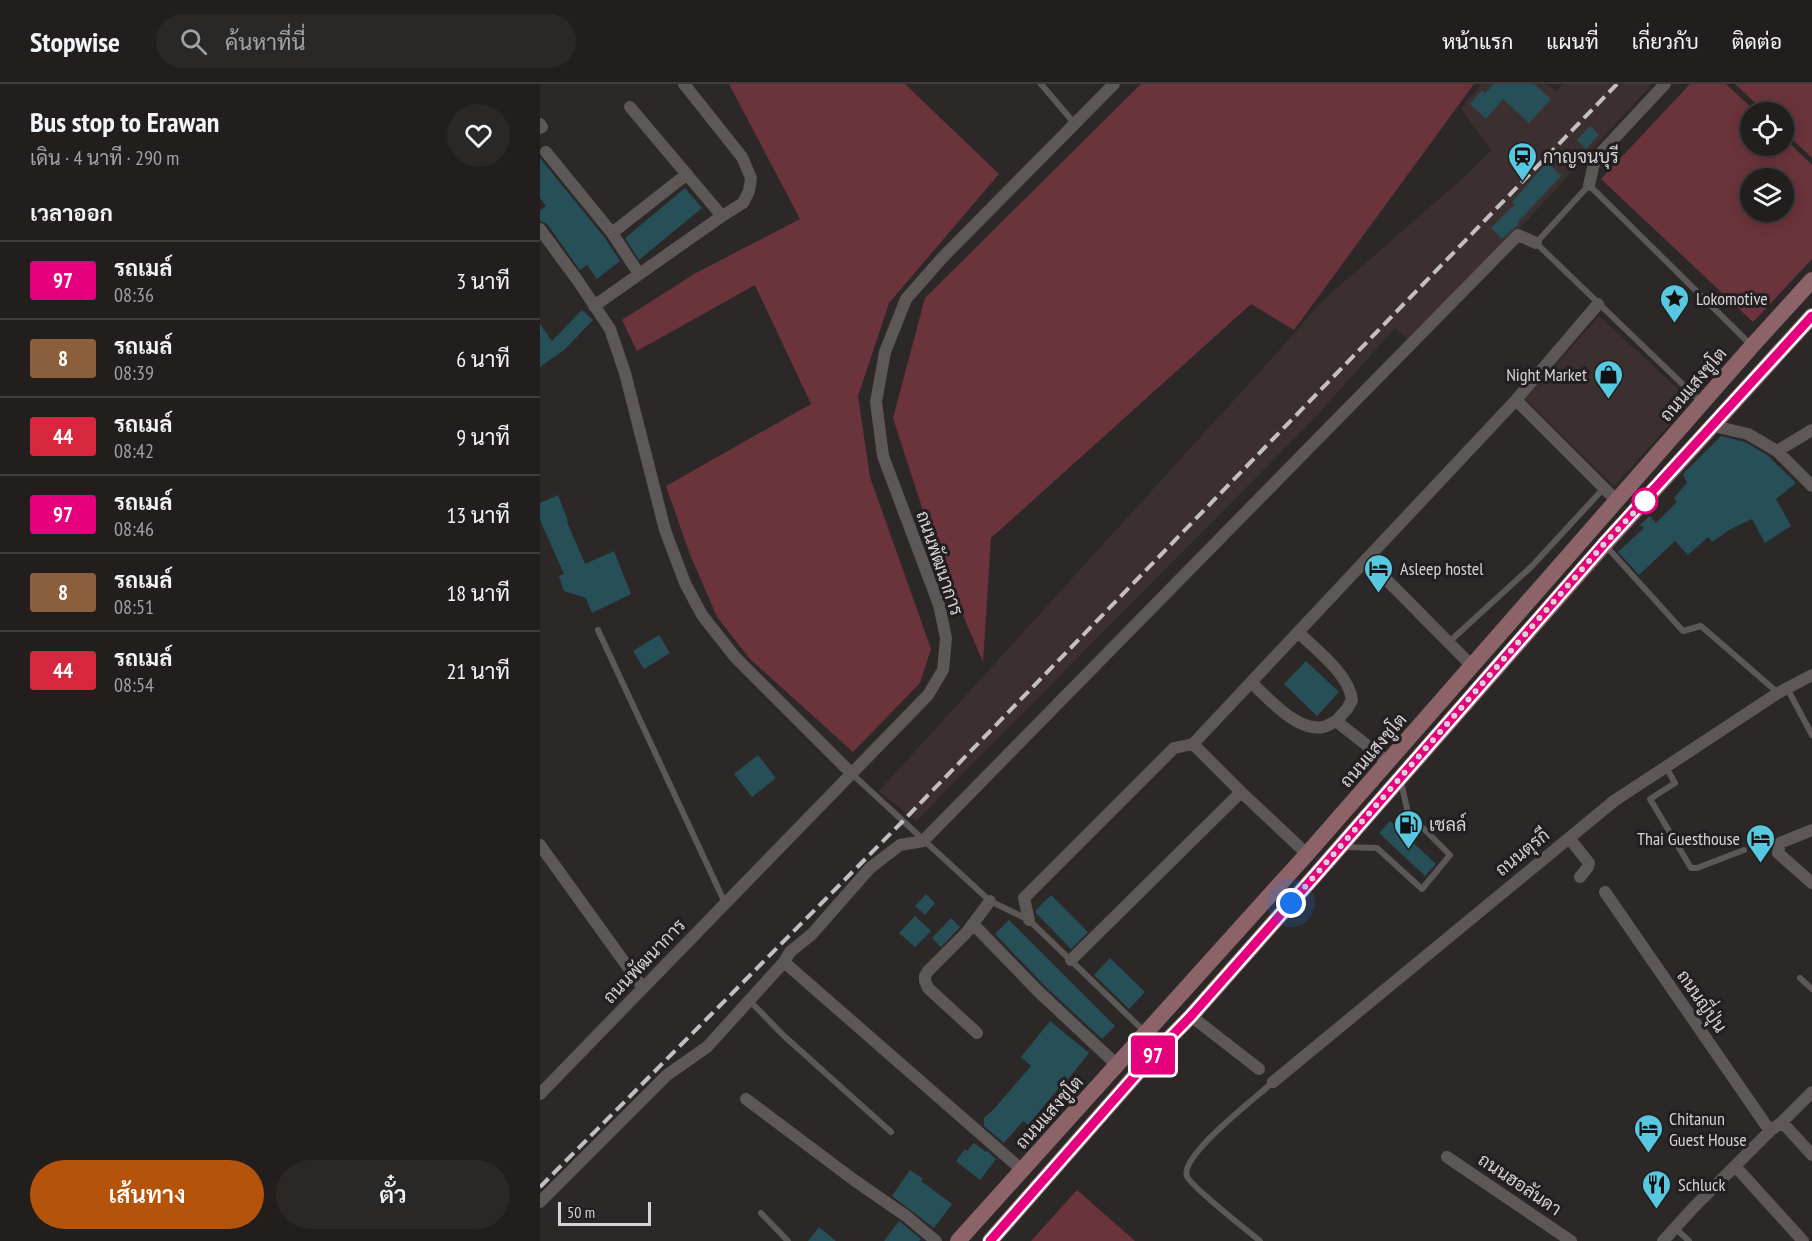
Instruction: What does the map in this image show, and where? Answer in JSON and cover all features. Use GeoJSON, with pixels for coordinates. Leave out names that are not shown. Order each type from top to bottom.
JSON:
{"type":"FeatureCollection","features":[{"type":"Feature","properties":{"kind":"main road","name":"ถนนแสงชูโต"},"geometry":{"type":"LineString","coordinates":[[958,1241],[1307,854],[1812,280]]}},
{"type":"Feature","properties":{"kind":"main road"},"geometry":{"type":"LineString","coordinates":[[990,1241],[1319,871],[1604,544],[1812,316]]}},
{"type":"Feature","properties":{"kind":"main road"},"geometry":{"type":"LineString","coordinates":[[1436,707],[1449,722]]}},
{"type":"Feature","properties":{"kind":"main road"},"geometry":{"type":"LineString","coordinates":[[1307,854],[1319,871]]}},
{"type":"Feature","properties":{"kind":"main road"},"geometry":{"type":"LineString","coordinates":[[1073,1114],[1089,1129]]}},
{"type":"Feature","properties":{"kind":"street"},"geometry":{"type":"LineString","coordinates":[[594,306],[743,203],[749,191],[751,178],[742,157],[684,84]]}},
{"type":"Feature","properties":{"kind":"street","name":"ถนนพัฒนาการ"},"geometry":{"type":"LineString","coordinates":[[540,1094],[928,695],[943,670],[946,638],[939,605],[883,456],[876,402],[885,352],[906,299],[943,257],[1114,84]]}},
{"type":"Feature","properties":{"kind":"street"},"geometry":{"type":"LineString","coordinates":[[1589,185],[1595,159],[1665,84]]}},
{"type":"Feature","properties":{"kind":"street"},"geometry":{"type":"LineString","coordinates":[[630,107],[722,216]]}},
{"type":"Feature","properties":{"kind":"street"},"geometry":{"type":"LineString","coordinates":[[546,152],[612,232],[639,274]]}},
{"type":"Feature","properties":{"kind":"street"},"geometry":{"type":"LineString","coordinates":[[612,232],[687,174]]}},
{"type":"Feature","properties":{"kind":"street"},"geometry":{"type":"LineString","coordinates":[[540,229],[610,329],[625,373],[665,530],[685,582],[702,615],[735,657],[852,774]]}},
{"type":"Feature","properties":{"kind":"street"},"geometry":{"type":"LineString","coordinates":[[540,1202],[667,1075],[706,1047],[784,962],[790,952],[812,934],[870,868],[900,845],[923,841],[1518,235],[1536,243]]}},
{"type":"Feature","properties":{"kind":"street"},"geometry":{"type":"LineString","coordinates":[[1029,920],[1024,898],[1174,748],[1193,744],[1516,400],[1598,304]]}},
{"type":"Feature","properties":{"kind":"street"},"geometry":{"type":"LineString","coordinates":[[1516,400],[1617,501]]}},
{"type":"Feature","properties":{"kind":"street"},"geometry":{"type":"LineString","coordinates":[[1714,426],[1748,434],[1777,451],[1812,486]]}},
{"type":"Feature","properties":{"kind":"street"},"geometry":{"type":"LineString","coordinates":[[1777,451],[1812,430]]}},
{"type":"Feature","properties":{"kind":"street"},"geometry":{"type":"LineString","coordinates":[[1366,559],[1472,666]]}},
{"type":"Feature","properties":{"kind":"street"},"geometry":{"type":"LineString","coordinates":[[1251,682],[1290,717],[1303,724],[1324,727],[1336,721],[1352,700],[1349,686],[1337,670],[1298,632]]}},
{"type":"Feature","properties":{"kind":"street","name":"ถนนตุรกี"},"geometry":{"type":"LineString","coordinates":[[1273,1082],[1614,801],[1783,691],[1812,675]]}},
{"type":"Feature","properties":{"kind":"street"},"geometry":{"type":"LineString","coordinates":[[1336,721],[1388,762]]}},
{"type":"Feature","properties":{"kind":"street"},"geometry":{"type":"LineString","coordinates":[[1193,744],[1307,854]]}},
{"type":"Feature","properties":{"kind":"street"},"geometry":{"type":"LineString","coordinates":[[1071,960],[1241,792]]}},
{"type":"Feature","properties":{"kind":"street"},"geometry":{"type":"LineString","coordinates":[[1812,830],[1780,843],[1778,853],[1812,883]]}},
{"type":"Feature","properties":{"kind":"street"},"geometry":{"type":"LineString","coordinates":[[1569,838],[1588,862],[1588,867],[1580,877]]}},
{"type":"Feature","properties":{"kind":"street"},"geometry":{"type":"LineString","coordinates":[[540,845],[643,988]]}},
{"type":"Feature","properties":{"kind":"street","name":"ถนนญี่ปุ่น"},"geometry":{"type":"LineString","coordinates":[[1605,892],[1770,1131]]}},
{"type":"Feature","properties":{"kind":"street"},"geometry":{"type":"LineString","coordinates":[[977,1033],[928,988],[925,976],[966,933],[990,901]]}},
{"type":"Feature","properties":{"kind":"street"},"geometry":{"type":"LineString","coordinates":[[973,924],[1040,993],[1117,1065]]}},
{"type":"Feature","properties":{"kind":"street"},"geometry":{"type":"LineString","coordinates":[[784,962],[1022,1170]]}},
{"type":"Feature","properties":{"kind":"street"},"geometry":{"type":"LineString","coordinates":[[1191,1016],[1259,1069]]}},
{"type":"Feature","properties":{"kind":"street"},"geometry":{"type":"LineString","coordinates":[[1663,1241],[1770,1131],[1812,1092]]}},
{"type":"Feature","properties":{"kind":"street"},"geometry":{"type":"LineString","coordinates":[[746,1099],[906,1216],[936,1241]]}},
{"type":"Feature","properties":{"kind":"street"},"geometry":{"type":"LineString","coordinates":[[1782,1122],[1812,1155]]}},
{"type":"Feature","properties":{"kind":"street","name":"ถนนฮอลันดา"},"geometry":{"type":"LineString","coordinates":[[1447,1157],[1571,1241]]}},
{"type":"Feature","properties":{"kind":"street"},"geometry":{"type":"LineString","coordinates":[[1735,1166],[1803,1241]]}},
{"type":"Feature","properties":{"kind":"lane"},"geometry":{"type":"LineString","coordinates":[[1041,84],[1075,124]]}},
{"type":"Feature","properties":{"kind":"lane"},"geometry":{"type":"LineString","coordinates":[[1702,404],[1536,243],[1589,185],[1752,346]]}},
{"type":"Feature","properties":{"kind":"lane"},"geometry":{"type":"LineString","coordinates":[[1449,642],[1532,566],[1604,488]]}},
{"type":"Feature","properties":{"kind":"lane"},"geometry":{"type":"LineString","coordinates":[[1604,544],[1683,631],[1701,626],[1783,691],[1812,735]]}},
{"type":"Feature","properties":{"kind":"lane"},"geometry":{"type":"LineString","coordinates":[[598,630],[726,903]]}},
{"type":"Feature","properties":{"kind":"lane"},"geometry":{"type":"LineString","coordinates":[[1666,767],[1675,783],[1650,799],[1690,868],[1697,868],[1744,850]]}},
{"type":"Feature","properties":{"kind":"lane"},"geometry":{"type":"LineString","coordinates":[[852,774],[990,901],[1029,920],[1146,1033]]}},
{"type":"Feature","properties":{"kind":"lane"},"geometry":{"type":"LineString","coordinates":[[1340,847],[1377,848],[1422,889],[1450,855],[1408,813],[1400,779]]}},
{"type":"Feature","properties":{"kind":"lane"},"geometry":{"type":"LineString","coordinates":[[1800,978],[1812,989]]}},
{"type":"Feature","properties":{"kind":"lane"},"geometry":{"type":"LineString","coordinates":[[749,1000],[783,1035],[891,1132]]}},
{"type":"Feature","properties":{"kind":"lane"},"geometry":{"type":"LineString","coordinates":[[1260,1241],[1187,1178],[1186,1171],[1192,1159],[1216,1131],[1273,1082]]}},
{"type":"Feature","properties":{"kind":"lane"},"geometry":{"type":"LineString","coordinates":[[761,1213],[788,1241]]}},
{"type":"Feature","properties":{"kind":"lane"},"geometry":{"type":"LineString","coordinates":[[1675,1228],[1689,1241]]}},
{"type":"Feature","properties":{"kind":"shaded area"},"geometry":{"type":"Polygon","coordinates":[[[729,84],[905,84],[999,174],[889,303],[858,396],[870,477],[931,649],[920,683],[853,752],[750,659],[717,617],[689,552],[666,486],[811,404],[755,285],[637,351],[622,320],[694,274],[800,219],[729,84]]]}},
{"type":"Feature","properties":{"kind":"shaded area"},"geometry":{"type":"Polygon","coordinates":[[[1141,84],[1474,84],[1294,330],[1251,304],[991,538],[983,662],[938,557],[893,418],[925,298],[1141,84]]]}},
{"type":"Feature","properties":{"kind":"shaded area"},"geometry":{"type":"Polygon","coordinates":[[[1482,84],[1546,84],[1556,91],[1563,84],[1652,84],[1521,227],[1408,339],[1395,328],[1312,421],[916,821],[879,791],[1321,302],[1463,178],[1491,150],[1461,108],[1482,84]]]}},
{"type":"Feature","properties":{"kind":"shaded area"},"geometry":{"type":"Polygon","coordinates":[[[1690,84],[1726,84],[1745,102],[1740,102],[1740,156],[1794,156],[1794,148],[1812,165],[1812,259],[1753,322],[1601,179],[1690,84]]]}},
{"type":"Feature","properties":{"kind":"shaded area"},"geometry":{"type":"Polygon","coordinates":[[[1735,84],[1812,84],[1812,158],[1794,141],[1794,102],[1754,102],[1735,84]]]}},
{"type":"Feature","properties":{"kind":"shaded area","name":"Night Market"},"geometry":{"type":"Polygon","coordinates":[[[1599,316],[1691,401],[1614,486],[1525,399],[1599,316]]]}},
{"type":"Feature","properties":{"kind":"shaded area"},"geometry":{"type":"Polygon","coordinates":[[[1077,1190],[1135,1241],[1031,1241],[1077,1190]]]}},
{"type":"Feature","properties":{"kind":"building"},"geometry":{"type":"Polygon","coordinates":[[[1494,84],[1534,84],[1551,99],[1529,123],[1503,99],[1486,119],[1470,104],[1482,90],[1485,93],[1494,84]]]}},
{"type":"Feature","properties":{"kind":"building"},"geometry":{"type":"Polygon","coordinates":[[[1590,126],[1599,135],[1586,149],[1577,140],[1590,126]]]}},
{"type":"Feature","properties":{"kind":"building"},"geometry":{"type":"Polygon","coordinates":[[[540,158],[605,238],[620,261],[597,279],[587,265],[580,270],[547,224],[540,221],[540,211],[546,206],[540,198],[540,158]]]}},
{"type":"Feature","properties":{"kind":"building"},"geometry":{"type":"Polygon","coordinates":[[[1547,162],[1561,176],[1518,222],[1519,224],[1502,239],[1491,228],[1515,204],[1512,202],[1547,162]]]}},
{"type":"Feature","properties":{"kind":"building"},"geometry":{"type":"Polygon","coordinates":[[[685,188],[702,208],[639,260],[625,238],[685,188]]]}},
{"type":"Feature","properties":{"kind":"building"},"geometry":{"type":"Polygon","coordinates":[[[582,310],[593,320],[564,350],[540,367],[540,324],[552,341],[582,310]]]}},
{"type":"Feature","properties":{"kind":"building"},"geometry":{"type":"Polygon","coordinates":[[[1721,436],[1745,442],[1767,455],[1796,483],[1776,499],[1791,526],[1765,543],[1752,519],[1729,530],[1712,542],[1708,537],[1688,555],[1675,541],[1639,575],[1618,552],[1644,528],[1640,525],[1650,516],[1656,523],[1677,502],[1674,498],[1687,483],[1683,474],[1721,436]]]}},
{"type":"Feature","properties":{"kind":"building"},"geometry":{"type":"Polygon","coordinates":[[[558,495],[585,564],[614,551],[631,594],[592,613],[586,598],[564,591],[559,576],[564,574],[540,520],[540,503],[558,495]]]}},
{"type":"Feature","properties":{"kind":"building"},"geometry":{"type":"Polygon","coordinates":[[[659,635],[670,653],[644,669],[633,651],[659,635]]]}},
{"type":"Feature","properties":{"kind":"building"},"geometry":{"type":"Polygon","coordinates":[[[1306,661],[1339,692],[1317,716],[1284,684],[1306,661]]]}},
{"type":"Feature","properties":{"kind":"building"},"geometry":{"type":"Polygon","coordinates":[[[758,755],[776,778],[752,797],[734,774],[758,755]]]}},
{"type":"Feature","properties":{"kind":"building","name":"เชลล์"},"geometry":{"type":"Polygon","coordinates":[[[1390,821],[1436,864],[1425,876],[1379,833],[1390,821]]]}},
{"type":"Feature","properties":{"kind":"building"},"geometry":{"type":"Polygon","coordinates":[[[926,894],[935,903],[925,915],[915,906],[926,894]]]}},
{"type":"Feature","properties":{"kind":"building"},"geometry":{"type":"Polygon","coordinates":[[[1051,895],[1088,932],[1071,949],[1035,911],[1051,895]]]}},
{"type":"Feature","properties":{"kind":"building"},"geometry":{"type":"Polygon","coordinates":[[[915,916],[931,931],[915,947],[899,933],[915,916]]]}},
{"type":"Feature","properties":{"kind":"building"},"geometry":{"type":"Polygon","coordinates":[[[951,918],[960,927],[941,947],[932,938],[951,918]]]}},
{"type":"Feature","properties":{"kind":"building"},"geometry":{"type":"Polygon","coordinates":[[[1009,920],[1115,1026],[1102,1039],[1046,987],[995,934],[1009,920]]]}},
{"type":"Feature","properties":{"kind":"building"},"geometry":{"type":"Polygon","coordinates":[[[1110,958],[1145,992],[1129,1009],[1094,975],[1110,958]]]}},
{"type":"Feature","properties":{"kind":"building"},"geometry":{"type":"Polygon","coordinates":[[[1050,1021],[1089,1053],[1028,1125],[1023,1121],[1004,1143],[984,1126],[984,1118],[1031,1066],[1021,1057],[1050,1021]]]}},
{"type":"Feature","properties":{"kind":"building"},"geometry":{"type":"Polygon","coordinates":[[[974,1143],[996,1159],[980,1180],[956,1161],[965,1149],[967,1151],[974,1143]]]}},
{"type":"Feature","properties":{"kind":"building"},"geometry":{"type":"Polygon","coordinates":[[[910,1170],[952,1204],[934,1228],[892,1196],[910,1170]]]}},
{"type":"Feature","properties":{"kind":"building"},"geometry":{"type":"Polygon","coordinates":[[[899,1221],[921,1239],[919,1241],[884,1241],[899,1221]]]}},
{"type":"Feature","properties":{"kind":"building"},"geometry":{"type":"Polygon","coordinates":[[[819,1227],[836,1241],[808,1241],[819,1227]]]}},
{"type":"Feature","properties":{"kind":"railway"},"geometry":{"type":"LineString","coordinates":[[540,1187],[902,822],[1617,84]]}},
{"type":"Feature","properties":{"kind":"bus line","name":"97"},"geometry":{"type":"LineString","coordinates":[[990,1241],[1319,871],[1604,544],[1812,316]]}},
{"type":"Feature","properties":{"kind":"place","name":"กาญจนบุรี"},"geometry":{"type":"Point","coordinates":[1522,182]}},
{"type":"Feature","properties":{"kind":"place","name":"Lokomotive"},"geometry":{"type":"Point","coordinates":[1675,324]}},
{"type":"Feature","properties":{"kind":"place","name":"Night Market"},"geometry":{"type":"Point","coordinates":[1608,400]}},
{"type":"Feature","properties":{"kind":"place","name":"Asleep hostel"},"geometry":{"type":"Point","coordinates":[1379,594]}},
{"type":"Feature","properties":{"kind":"place","name":"เชลล์"},"geometry":{"type":"Point","coordinates":[1408,850]}},
{"type":"Feature","properties":{"kind":"place","name":"Thai Guesthouse"},"geometry":{"type":"Point","coordinates":[1761,864]}},
{"type":"Feature","properties":{"kind":"place","name":"Chitanun Guest House"},"geometry":{"type":"Point","coordinates":[1648,1154]}},
{"type":"Feature","properties":{"kind":"place","name":"Schluck"},"geometry":{"type":"Point","coordinates":[1657,1210]}},
{"type":"Feature","properties":{"kind":"route"},"geometry":{"type":"LineString","coordinates":[[1291,903],[1604,544],[1645,501]]}}]}
